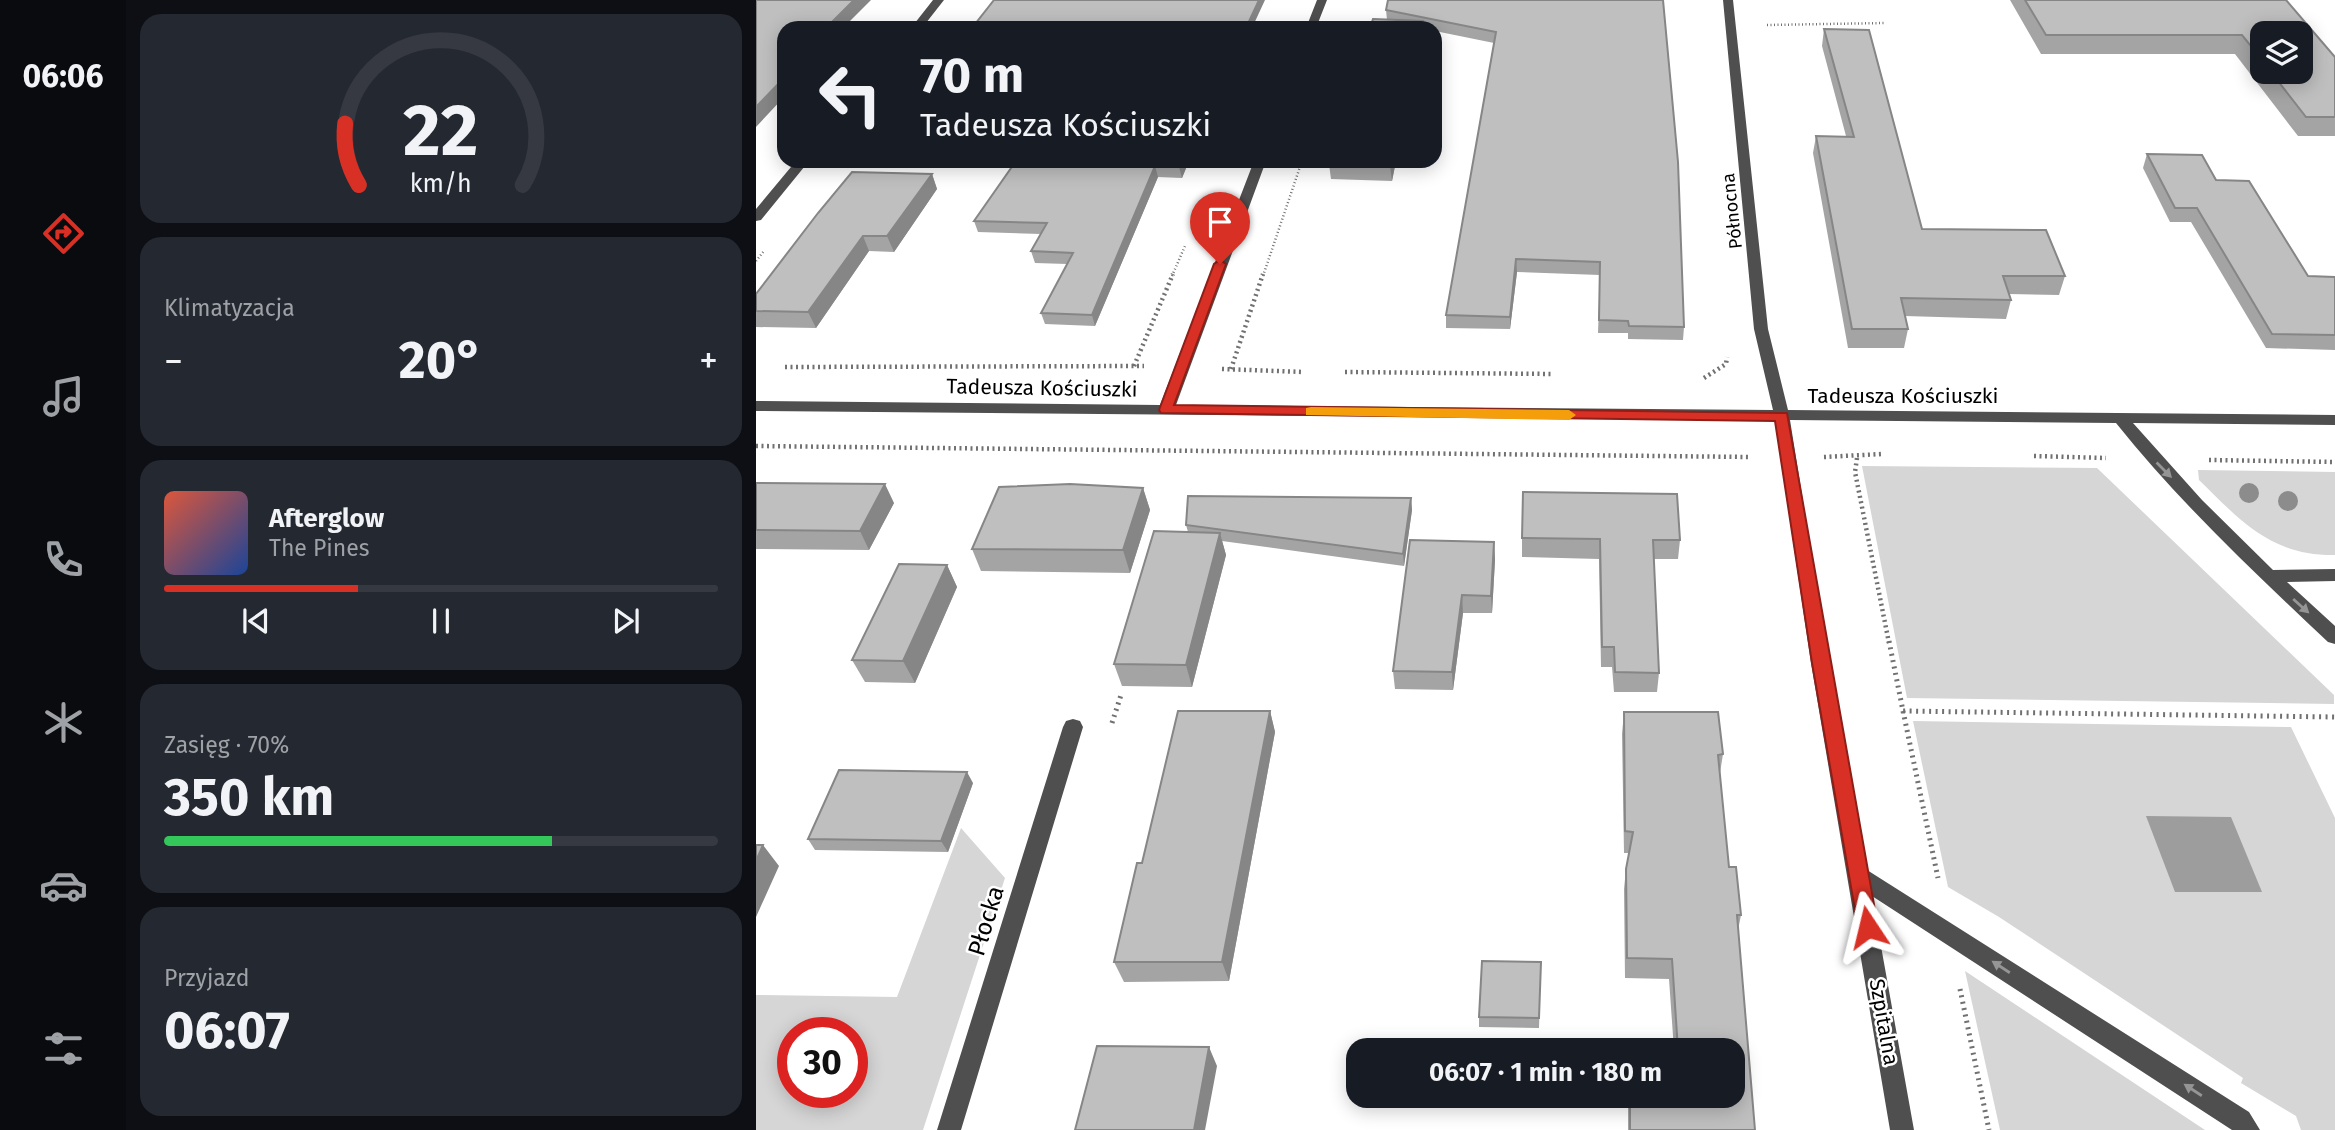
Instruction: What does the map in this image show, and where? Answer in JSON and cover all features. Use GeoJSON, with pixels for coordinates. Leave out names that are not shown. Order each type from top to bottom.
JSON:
{"type":"FeatureCollection","features":[{"type":"Feature","properties":{"kind":"street"},"geometry":{"type":"LineString","coordinates":[[922,21],[939,0]]}},
{"type":"Feature","properties":{"kind":"street"},"geometry":{"type":"LineString","coordinates":[[1314,21],[1322,0]]}},
{"type":"Feature","properties":{"kind":"street","name":"Północna"},"geometry":{"type":"LineString","coordinates":[[1728,0],[1761,329],[1782,416]]}},
{"type":"Feature","properties":{"kind":"street"},"geometry":{"type":"LineString","coordinates":[[756,217],[797,168]]}},
{"type":"Feature","properties":{"kind":"street"},"geometry":{"type":"LineString","coordinates":[[1166,410],[1257,168]]}},
{"type":"Feature","properties":{"kind":"street","name":"Tadeusza Kościuszki"},"geometry":{"type":"LineString","coordinates":[[756,406],[2335,420]]}},
{"type":"Feature","properties":{"kind":"street","name":"Szpitalna"},"geometry":{"type":"LineString","coordinates":[[1782,416],[1902,1130]]}},
{"type":"Feature","properties":{"kind":"street"},"geometry":{"type":"LineString","coordinates":[[2120,418],[2152,459],[2268,576],[2335,637]]}},
{"type":"Feature","properties":{"kind":"street"},"geometry":{"type":"LineString","coordinates":[[2268,576],[2335,575]]}},
{"type":"Feature","properties":{"kind":"street","name":"Płocka"},"geometry":{"type":"LineString","coordinates":[[949,1130],[1073,727]]}},
{"type":"Feature","properties":{"kind":"street"},"geometry":{"type":"LineString","coordinates":[[1859,876],[2240,1121],[2248,1130]]}},
{"type":"Feature","properties":{"kind":"path"},"geometry":{"type":"LineString","coordinates":[[1731,26],[1885,23]]}},
{"type":"Feature","properties":{"kind":"path"},"geometry":{"type":"LineString","coordinates":[[1230,369],[1300,168]]}},
{"type":"Feature","properties":{"kind":"path"},"geometry":{"type":"LineString","coordinates":[[1134,366],[1188,238]]}},
{"type":"Feature","properties":{"kind":"path"},"geometry":{"type":"LineString","coordinates":[[756,446],[1674,458],[1857,458],[1895,453]]}},
{"type":"Feature","properties":{"kind":"path"},"geometry":{"type":"LineString","coordinates":[[2026,456],[2335,461]]}},
{"type":"Feature","properties":{"kind":"path"},"geometry":{"type":"LineString","coordinates":[[1857,458],[1855,472],[1903,711],[2335,719]]}},
{"type":"Feature","properties":{"kind":"shaded area"},"geometry":{"type":"Polygon","coordinates":[[[1862,466],[2097,468],[2334,695],[2334,704],[1907,698],[1862,466]]]}},
{"type":"Feature","properties":{"kind":"shaded area"},"geometry":{"type":"Polygon","coordinates":[[[2198,470],[2335,472],[2335,555],[2313,554],[2275,543],[2229,509],[2199,480],[2198,470]]]}},
{"type":"Feature","properties":{"kind":"shaded area"},"geometry":{"type":"Polygon","coordinates":[[[1913,721],[2291,727],[2335,818],[2335,1130],[2301,1130],[2296,1116],[2241,1083],[2243,1078],[1999,917],[1948,887],[1913,721]]]}},
{"type":"Feature","properties":{"kind":"shaded area"},"geometry":{"type":"Polygon","coordinates":[[[2146,816],[2231,817],[2262,892],[2175,892],[2146,816]]]}},
{"type":"Feature","properties":{"kind":"shaded area"},"geometry":{"type":"Polygon","coordinates":[[[961,828],[1005,878],[923,1130],[756,1130],[756,995],[897,997],[961,828]]]}},
{"type":"Feature","properties":{"kind":"shaded area"},"geometry":{"type":"Polygon","coordinates":[[[1965,971],[2205,1130],[2000,1130],[1965,971]]]}},
{"type":"Feature","properties":{"kind":"building"},"geometry":{"type":"Polygon","coordinates":[[[756,0],[854,0],[833,21],[777,21],[777,85],[756,107],[756,0]]]}},
{"type":"Feature","properties":{"kind":"building"},"geometry":{"type":"Polygon","coordinates":[[[994,0],[1259,0],[1249,21],[978,21],[994,0]]]}},
{"type":"Feature","properties":{"kind":"building"},"geometry":{"type":"Polygon","coordinates":[[[1388,0],[1663,0],[1678,162],[1684,327],[1629,326],[1628,321],[1599,320],[1600,262],[1516,259],[1510,317],[1446,315],[1496,32],[1386,10],[1388,0]]]}},
{"type":"Feature","properties":{"kind":"building"},"geometry":{"type":"Polygon","coordinates":[[[2025,0],[2286,0],[2304,21],[2250,21],[2250,45],[2242,35],[2046,35],[2025,0]]]}},
{"type":"Feature","properties":{"kind":"building"},"geometry":{"type":"Polygon","coordinates":[[[1373,19],[1423,21],[1372,21],[1373,19]]]}},
{"type":"Feature","properties":{"kind":"building"},"geometry":{"type":"Polygon","coordinates":[[[1824,29],[1869,30],[1922,229],[2046,230],[2065,276],[2003,276],[2011,300],[1901,298],[1908,329],[1852,329],[1816,136],[1854,137],[1824,29]]]}},
{"type":"Feature","properties":{"kind":"building"},"geometry":{"type":"Polygon","coordinates":[[[2313,31],[2335,57],[2335,117],[2306,117],[2280,84],[2313,84],[2313,31]]]}},
{"type":"Feature","properties":{"kind":"building"},"geometry":{"type":"Polygon","coordinates":[[[2147,154],[2202,155],[2216,180],[2249,181],[2308,276],[2335,277],[2335,335],[2272,334],[2197,208],[2175,208],[2147,154]]]}},
{"type":"Feature","properties":{"kind":"building"},"geometry":{"type":"Polygon","coordinates":[[[1011,168],[1154,168],[1092,315],[1041,313],[1073,253],[1031,251],[1047,223],[974,221],[1011,168]]]}},
{"type":"Feature","properties":{"kind":"building"},"geometry":{"type":"Polygon","coordinates":[[[852,172],[932,174],[887,236],[863,236],[808,312],[756,311],[756,294],[852,172]]]}},
{"type":"Feature","properties":{"kind":"building"},"geometry":{"type":"Polygon","coordinates":[[[756,483],[885,484],[860,531],[756,530],[756,483]]]}},
{"type":"Feature","properties":{"kind":"building"},"geometry":{"type":"Polygon","coordinates":[[[1070,484],[1143,488],[1123,550],[972,549],[999,487],[1070,484]]]}},
{"type":"Feature","properties":{"kind":"building"},"geometry":{"type":"Polygon","coordinates":[[[1523,492],[1677,494],[1680,540],[1653,540],[1659,673],[1615,672],[1614,647],[1602,647],[1600,539],[1522,538],[1523,492]]]}},
{"type":"Feature","properties":{"kind":"building"},"geometry":{"type":"Polygon","coordinates":[[[1188,496],[1411,498],[1403,554],[1186,525],[1188,496]]]}},
{"type":"Feature","properties":{"kind":"building"},"geometry":{"type":"Polygon","coordinates":[[[1154,531],[1220,533],[1186,665],[1114,664],[1154,531]]]}},
{"type":"Feature","properties":{"kind":"building"},"geometry":{"type":"Polygon","coordinates":[[[1410,540],[1494,542],[1491,596],[1462,595],[1452,672],[1393,671],[1410,540]]]}},
{"type":"Feature","properties":{"kind":"building"},"geometry":{"type":"Polygon","coordinates":[[[899,564],[947,565],[903,661],[852,660],[899,564]]]}},
{"type":"Feature","properties":{"kind":"building"},"geometry":{"type":"Polygon","coordinates":[[[1178,711],[1270,711],[1222,962],[1114,962],[1137,863],[1142,863],[1178,711]]]}},
{"type":"Feature","properties":{"kind":"building"},"geometry":{"type":"Polygon","coordinates":[[[1624,712],[1718,712],[1723,754],[1718,755],[1729,867],[1736,867],[1741,915],[1737,915],[1755,1130],[1630,1130],[1630,1108],[1745,1108],[1745,1038],[1677,1038],[1672,959],[1627,958],[1626,869],[1633,832],[1625,831],[1624,712]]]}},
{"type":"Feature","properties":{"kind":"building"},"geometry":{"type":"Polygon","coordinates":[[[839,770],[967,772],[941,841],[808,839],[839,770]]]}},
{"type":"Feature","properties":{"kind":"building"},"geometry":{"type":"Polygon","coordinates":[[[756,845],[763,845],[756,861],[756,845]]]}},
{"type":"Feature","properties":{"kind":"building"},"geometry":{"type":"Polygon","coordinates":[[[1482,961],[1541,962],[1539,1018],[1479,1017],[1482,961]]]}},
{"type":"Feature","properties":{"kind":"building"},"geometry":{"type":"Polygon","coordinates":[[[1097,1046],[1209,1047],[1194,1130],[1075,1130],[1097,1046]]]}},
{"type":"Feature","properties":{"kind":"slow traffic"},"geometry":{"type":"LineString","coordinates":[[1311,412],[1569,415]]}},
{"type":"Feature","properties":{"kind":"route"},"geometry":{"type":"LineString","coordinates":[[1220,264],[1166,410],[1782,416],[1821,663],[1868,927]]}}]}
